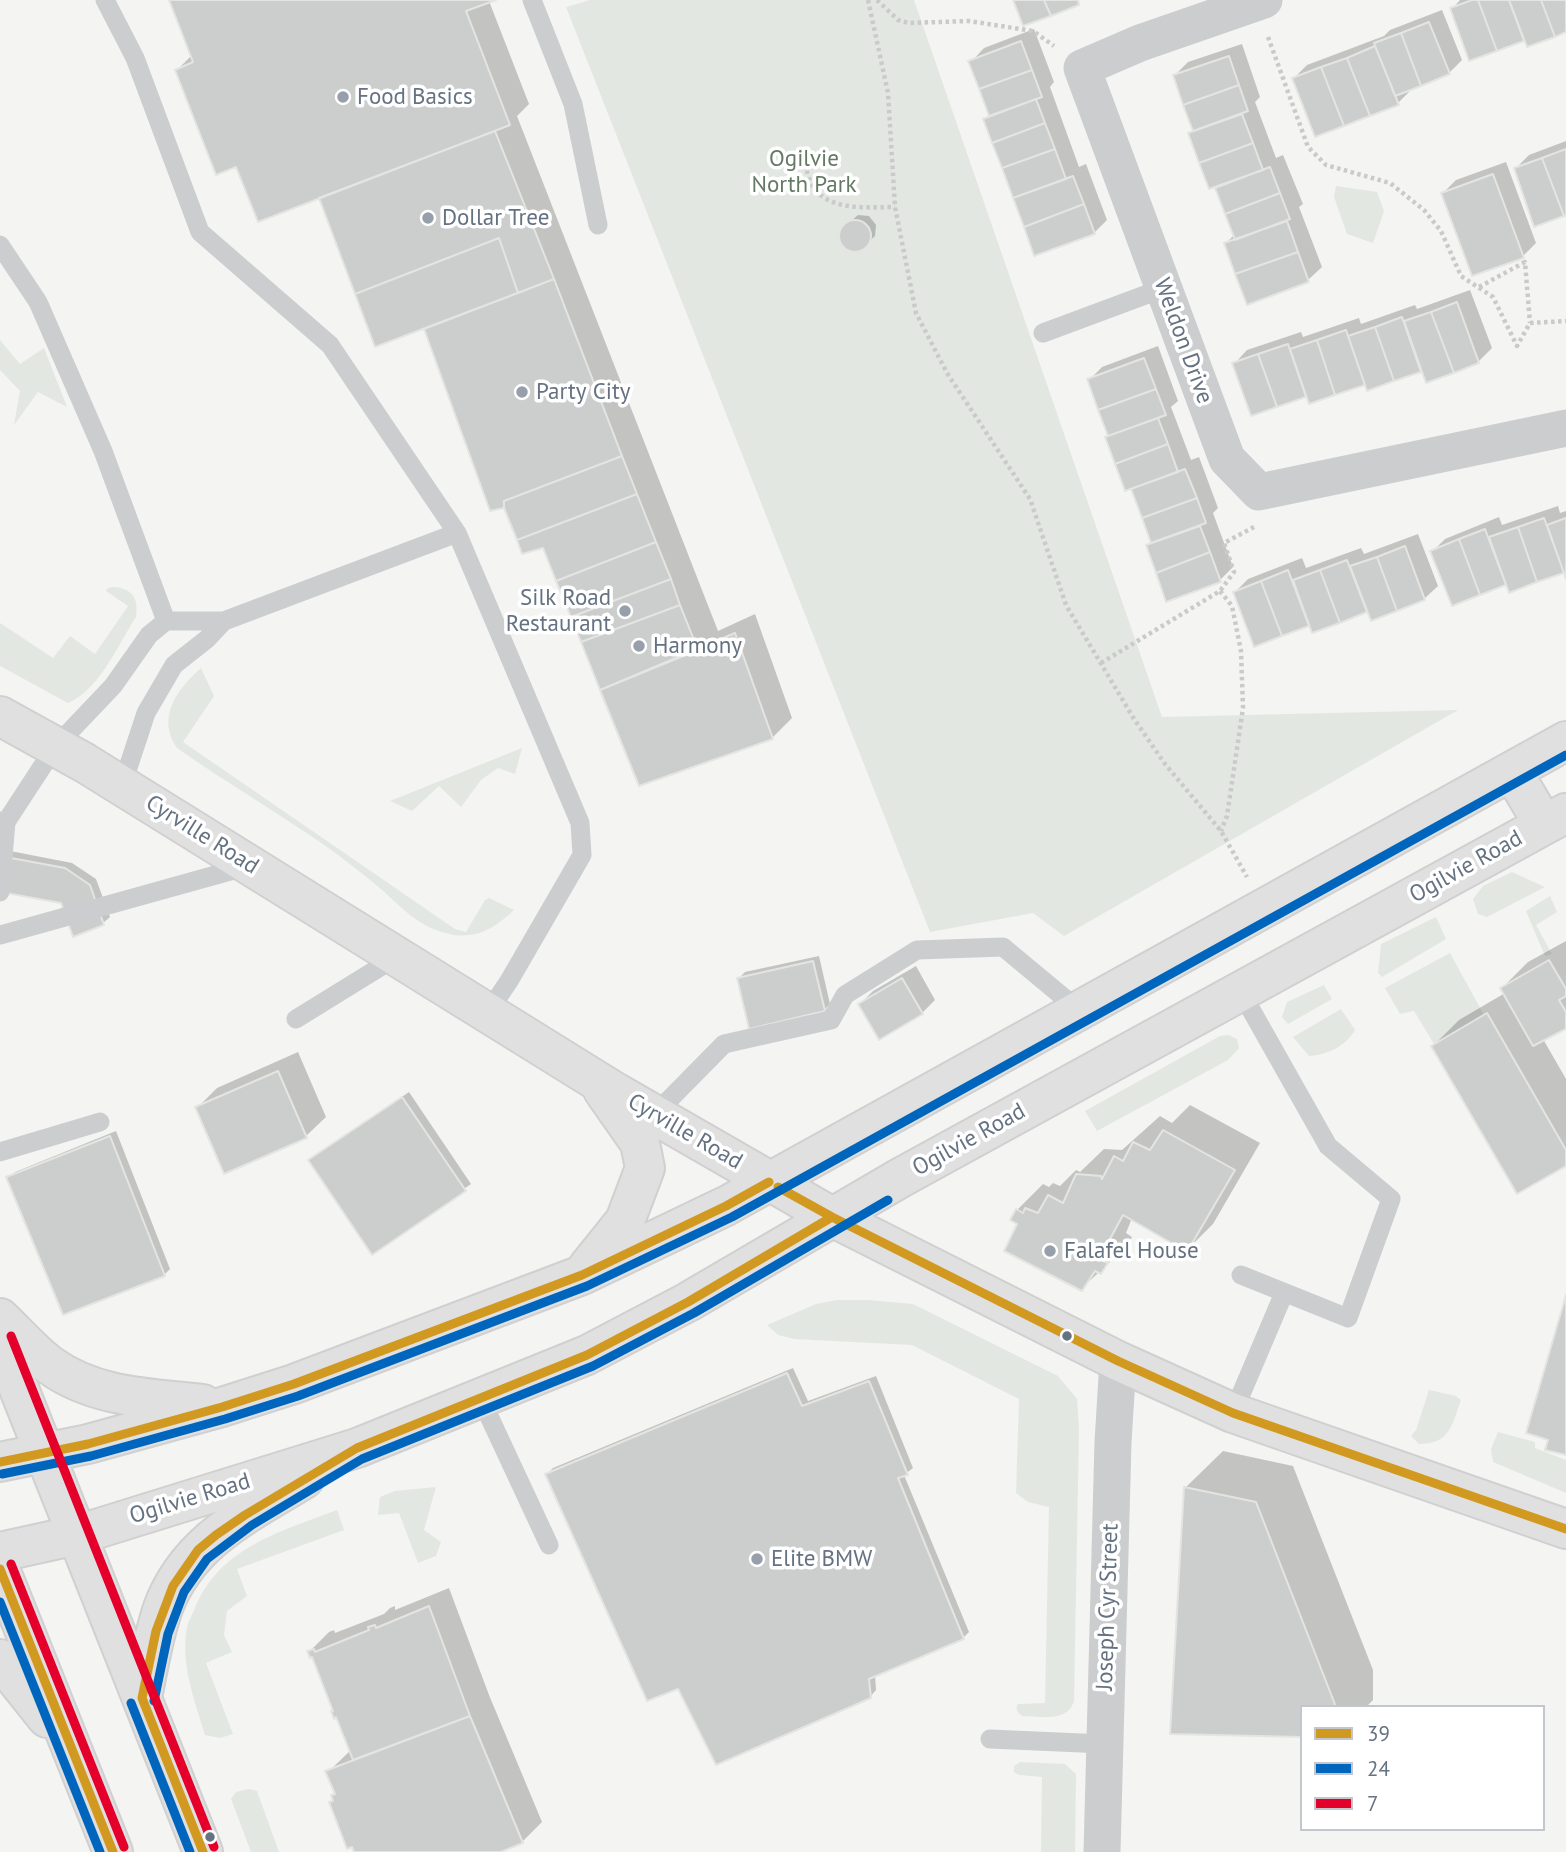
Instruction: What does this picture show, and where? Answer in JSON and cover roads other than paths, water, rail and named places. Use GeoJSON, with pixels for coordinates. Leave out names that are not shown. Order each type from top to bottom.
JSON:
{"type":"FeatureCollection","features":[{"type":"Feature","properties":{"kind":"main road","name":"Cyrville Road"},"geometry":{"type":"LineString","coordinates":[[0,716],[122,786],[654,1115],[832,1217],[1118,1362],[1233,1413],[1566,1529]]}},
{"type":"Feature","properties":{"kind":"main road"},"geometry":{"type":"LineString","coordinates":[[0,1462],[44,1454],[222,1407],[294,1384],[582,1275],[726,1206],[1566,741]]}},
{"type":"Feature","properties":{"kind":"main road"},"geometry":{"type":"LineString","coordinates":[[1511,771],[1555,819]]}},
{"type":"Feature","properties":{"kind":"main road","name":"Ogilvie Road"},"geometry":{"type":"LineString","coordinates":[[0,1552],[77,1535],[357,1448],[587,1355],[688,1302],[832,1217],[1555,819]]}},
{"type":"Feature","properties":{"kind":"main road"},"geometry":{"type":"LineString","coordinates":[[582,1275],[625,1221],[645,1168],[640,1143],[597,1080]]}},
{"type":"Feature","properties":{"kind":"main road"},"geometry":{"type":"LineString","coordinates":[[0,1318],[49,1365],[74,1381],[115,1394],[222,1407]]}},
{"type":"Feature","properties":{"kind":"main road"},"geometry":{"type":"LineString","coordinates":[[0,1341],[203,1852]]}},
{"type":"Feature","properties":{"kind":"main road"},"geometry":{"type":"LineString","coordinates":[[142,1698],[163,1608],[183,1569],[198,1550],[245,1515],[357,1448]]}},
{"type":"Feature","properties":{"kind":"main road"},"geometry":{"type":"LineString","coordinates":[[0,1569],[113,1852]]}},
{"type":"Feature","properties":{"kind":"main road"},"geometry":{"type":"LineString","coordinates":[[0,1659],[74,1753]]}},
{"type":"Feature","properties":{"kind":"street","name":"Weldon Drive"},"geometry":{"type":"LineString","coordinates":[[1260,2],[1140,43],[1082,68],[1227,459],[1259,492],[1566,428]]}},
{"type":"Feature","properties":{"kind":"street","name":"Joseph Cyr Street"},"geometry":{"type":"LineString","coordinates":[[1101,1852],[1118,1362]]}},
{"type":"Feature","properties":{"kind":"lane"},"geometry":{"type":"LineString","coordinates":[[105,0],[135,58],[200,233],[330,345],[457,533],[580,823],[582,855],[488,1012]]}},
{"type":"Feature","properties":{"kind":"lane"},"geometry":{"type":"LineString","coordinates":[[532,0],[573,104],[598,225]]}},
{"type":"Feature","properties":{"kind":"lane"},"geometry":{"type":"LineString","coordinates":[[0,245],[38,302],[103,451],[166,621]]}},
{"type":"Feature","properties":{"kind":"lane"},"geometry":{"type":"LineString","coordinates":[[1043,333],[1164,288]]}},
{"type":"Feature","properties":{"kind":"lane"},"geometry":{"type":"LineString","coordinates":[[0,892],[3,821],[55,747],[113,686],[149,635],[166,621],[224,621],[457,533]]}},
{"type":"Feature","properties":{"kind":"lane"},"geometry":{"type":"LineString","coordinates":[[122,786],[146,713],[174,665],[207,639],[224,621]]}},
{"type":"Feature","properties":{"kind":"lane"},"geometry":{"type":"LineString","coordinates":[[0,935],[251,865]]}},
{"type":"Feature","properties":{"kind":"lane"},"geometry":{"type":"LineString","coordinates":[[654,1115],[724,1044],[831,1020],[845,995],[917,950],[1003,947],[1080,1011]]}},
{"type":"Feature","properties":{"kind":"lane"},"geometry":{"type":"LineString","coordinates":[[296,1019],[398,956]]}},
{"type":"Feature","properties":{"kind":"lane"},"geometry":{"type":"LineString","coordinates":[[1241,992],[1328,1146],[1391,1199],[1348,1318],[1241,1275]]}},
{"type":"Feature","properties":{"kind":"lane"},"geometry":{"type":"LineString","coordinates":[[0,1152],[100,1122]]}},
{"type":"Feature","properties":{"kind":"lane"},"geometry":{"type":"LineString","coordinates":[[1233,1413],[1284,1293]]}},
{"type":"Feature","properties":{"kind":"lane"},"geometry":{"type":"LineString","coordinates":[[481,1399],[549,1545]]}},
{"type":"Feature","properties":{"kind":"lane"},"geometry":{"type":"LineString","coordinates":[[990,1739],[1104,1744]]}},
{"type":"Feature","properties":{"kind":"place","name":"Food Basics"},"geometry":{"type":"Point","coordinates":[343,97]}},
{"type":"Feature","properties":{"kind":"place","name":"Dollar Tree"},"geometry":{"type":"Point","coordinates":[428,218]}},
{"type":"Feature","properties":{"kind":"place","name":"Party City"},"geometry":{"type":"Point","coordinates":[522,392]}},
{"type":"Feature","properties":{"kind":"place","name":"Silk Road Restaurant"},"geometry":{"type":"Point","coordinates":[625,611]}},
{"type":"Feature","properties":{"kind":"place","name":"Harmony"},"geometry":{"type":"Point","coordinates":[639,646]}},
{"type":"Feature","properties":{"kind":"place","name":"Falafel House"},"geometry":{"type":"Point","coordinates":[1050,1251]}},
{"type":"Feature","properties":{"kind":"place","name":"Elite BMW"},"geometry":{"type":"Point","coordinates":[757,1559]}},
{"type":"Feature","properties":{"kind":"park label","name":"Ogilvie North Park"},"geometry":{"type":"Point","coordinates":[804,172]}}]}
